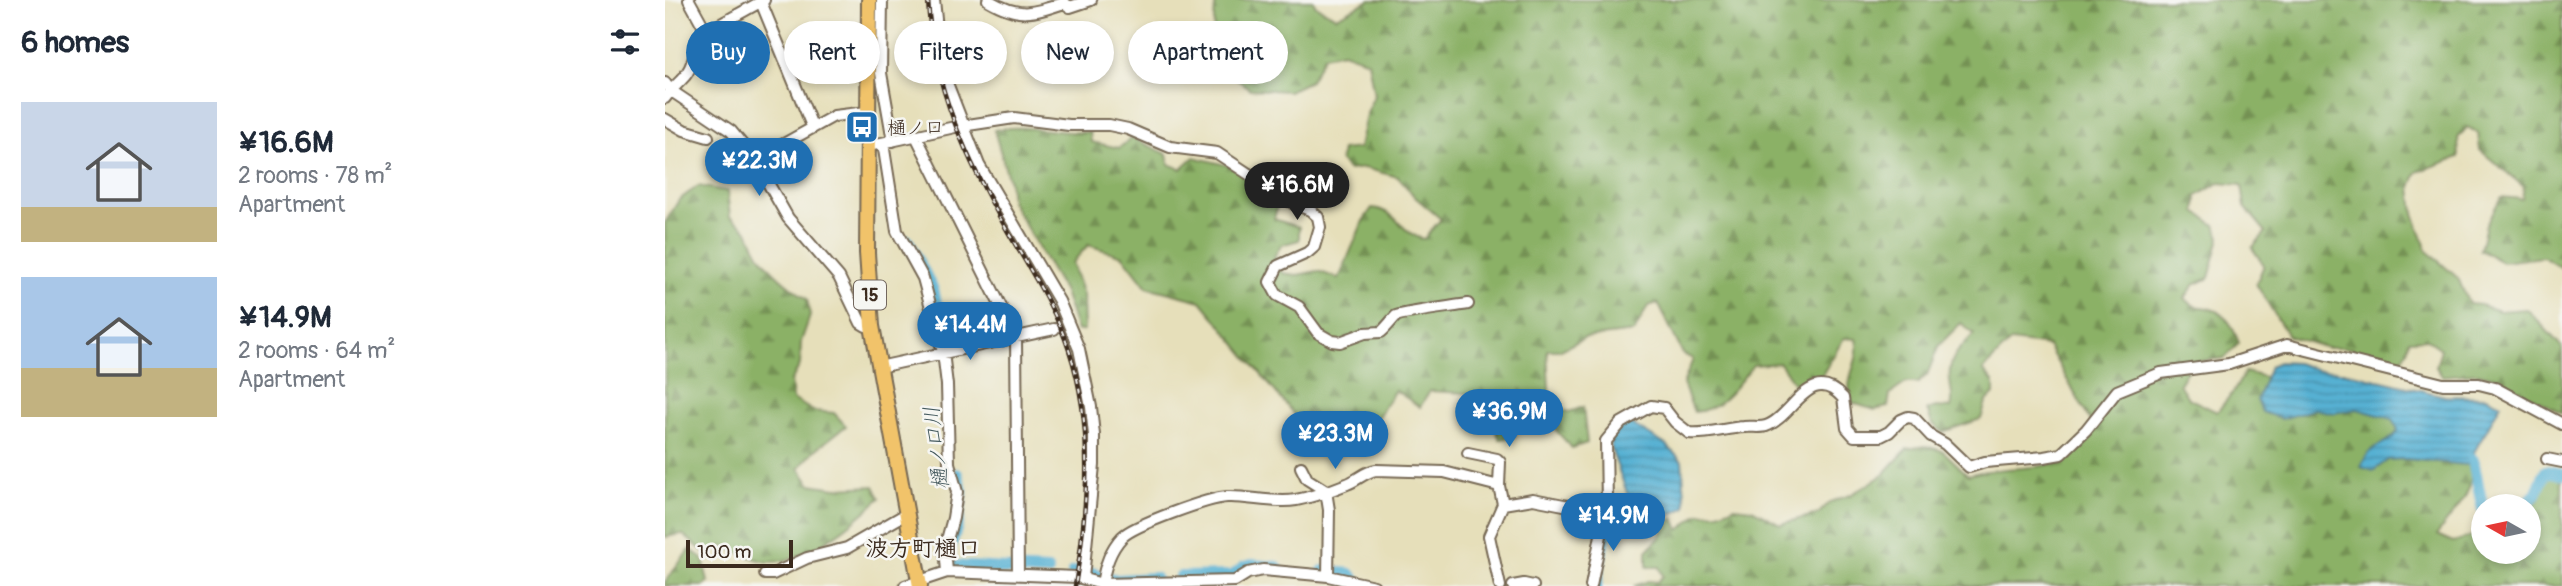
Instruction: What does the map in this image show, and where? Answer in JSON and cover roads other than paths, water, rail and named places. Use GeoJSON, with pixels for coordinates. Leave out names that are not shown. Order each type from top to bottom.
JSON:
{"type":"FeatureCollection","features":[{"type":"Feature","properties":{"kind":"main road","name":"15"},"geometry":{"type":"LineString","coordinates":[[869,0],[867,253],[872,326],[920,584]]}},
{"type":"Feature","properties":{"kind":"street"},"geometry":{"type":"LineString","coordinates":[[689,0],[702,21]]}},
{"type":"Feature","properties":{"kind":"street"},"geometry":{"type":"LineString","coordinates":[[882,0],[881,73],[897,231],[923,278],[943,352],[947,385],[949,463],[957,492],[945,547],[947,572]]}},
{"type":"Feature","properties":{"kind":"street"},"geometry":{"type":"LineString","coordinates":[[934,0],[947,83],[979,165],[1059,301],[1079,349],[1094,435],[1094,465],[1083,578]]}},
{"type":"Feature","properties":{"kind":"street"},"geometry":{"type":"LineString","coordinates":[[988,0],[1007,11],[1034,13],[1064,3],[1070,7],[1091,0]]}},
{"type":"Feature","properties":{"kind":"street"},"geometry":{"type":"LineString","coordinates":[[725,21],[763,1],[812,126]]}},
{"type":"Feature","properties":{"kind":"street"},"geometry":{"type":"LineString","coordinates":[[686,75],[667,90],[731,131],[755,160],[788,218],[839,277],[861,323],[872,326]]}},
{"type":"Feature","properties":{"kind":"street"},"geometry":{"type":"LineString","coordinates":[[755,160],[834,116],[867,111]]}},
{"type":"Feature","properties":{"kind":"street"},"geometry":{"type":"LineString","coordinates":[[867,146],[1014,118],[1069,125],[1109,125],[1128,129],[1183,150],[1217,153],[1318,217],[1320,227],[1314,247],[1278,266],[1270,282],[1277,295],[1299,307],[1318,333],[1332,341],[1340,342],[1365,333],[1381,332],[1403,313],[1431,312],[1468,304]]}},
{"type":"Feature","properties":{"kind":"street"},"geometry":{"type":"LineString","coordinates":[[665,119],[684,130],[708,137]]}},
{"type":"Feature","properties":{"kind":"street"},"geometry":{"type":"LineString","coordinates":[[916,136],[1016,337],[1025,579]]}},
{"type":"Feature","properties":{"kind":"street"},"geometry":{"type":"LineString","coordinates":[[879,367],[1054,329]]}},
{"type":"Feature","properties":{"kind":"street"},"geometry":{"type":"LineString","coordinates":[[1591,586],[1605,513],[1606,441],[1621,423],[1651,406],[1664,408],[1675,422],[1689,433],[1767,425],[1806,391],[1823,386],[1831,388],[1843,398],[1847,428],[1854,436],[1881,436],[1901,420],[1914,418],[1931,436],[1945,444],[1969,467],[1985,462],[2061,454],[2117,391],[2161,373],[2229,363],[2287,345],[2443,384],[2479,384],[2495,388],[2562,424]]}},
{"type":"Feature","properties":{"kind":"street"},"geometry":{"type":"LineString","coordinates":[[1468,453],[1500,462],[1499,486],[1503,504],[1489,536],[1500,586]]}},
{"type":"Feature","properties":{"kind":"street"},"geometry":{"type":"LineString","coordinates":[[2547,459],[2562,462]]}},
{"type":"Feature","properties":{"kind":"street"},"geometry":{"type":"LineString","coordinates":[[1301,467],[1307,479],[1326,491],[1329,510],[1328,576]]}},
{"type":"Feature","properties":{"kind":"street"},"geometry":{"type":"LineString","coordinates":[[1102,585],[1106,566],[1123,536],[1209,500],[1226,498],[1295,501],[1349,484],[1367,472],[1376,470],[1444,472],[1499,486]]}},
{"type":"Feature","properties":{"kind":"street"},"geometry":{"type":"LineString","coordinates":[[1503,504],[1534,499],[1605,513]]}},
{"type":"Feature","properties":{"kind":"street"},"geometry":{"type":"LineString","coordinates":[[765,574],[773,574],[807,558],[847,548],[906,514]]}},
{"type":"Feature","properties":{"kind":"street"},"geometry":{"type":"LineString","coordinates":[[905,586],[920,584],[947,572],[1025,579],[1083,578],[1102,585],[1235,581],[1248,573],[1263,570],[1328,576],[1374,586]]}},
{"type":"Feature","properties":{"kind":"street"},"geometry":{"type":"LineString","coordinates":[[1513,586],[1533,586]]}},
{"type":"Feature","properties":{"kind":"water"},"geometry":{"type":"Polygon","coordinates":[[[2279,362],[2297,363],[2317,370],[2340,371],[2445,396],[2486,397],[2501,404],[2467,465],[2406,459],[2388,460],[2373,471],[2361,467],[2375,447],[2395,435],[2398,430],[2393,419],[2357,409],[2334,413],[2315,409],[2282,419],[2262,412],[2257,400],[2270,366],[2279,362]]]}},
{"type":"Feature","properties":{"kind":"water"},"geometry":{"type":"Polygon","coordinates":[[[1630,423],[1666,445],[1682,461],[1686,507],[1656,522],[1639,522],[1637,515],[1641,514],[1635,501],[1630,501],[1611,449],[1610,441],[1616,431],[1630,423]]]}},
{"type":"Feature","properties":{"kind":"waterway","name":"樋ノ口川"},"geometry":{"type":"LineString","coordinates":[[908,241],[933,290],[946,345]]}},
{"type":"Feature","properties":{"kind":"waterway"},"geometry":{"type":"LineString","coordinates":[[2473,460],[2480,494]]}},
{"type":"Feature","properties":{"kind":"waterway"},"geometry":{"type":"LineString","coordinates":[[2536,494],[2546,471],[2562,474]]}},
{"type":"Feature","properties":{"kind":"waterway","name":"樋ノ口川"},"geometry":{"type":"LineString","coordinates":[[957,474],[962,491],[958,522],[950,548],[950,566],[1048,571]]}},
{"type":"Feature","properties":{"kind":"waterway","name":"樋ノ口川"},"geometry":{"type":"LineString","coordinates":[[1596,586],[1603,543],[1610,528],[1640,517]]}},
{"type":"Feature","properties":{"kind":"waterway","name":"樋ノ口川"},"geometry":{"type":"LineString","coordinates":[[1180,577],[1233,576],[1244,567],[1252,565],[1277,567]]}},
{"type":"Feature","properties":{"kind":"waterway","name":"樋ノ口川"},"geometry":{"type":"LineString","coordinates":[[1323,571],[1350,574],[1361,586]]}},
{"type":"Feature","properties":{"kind":"waterway","name":"樋ノ口川"},"geometry":{"type":"LineString","coordinates":[[1073,572],[1092,573],[1117,580],[1155,578]]}},
{"type":"Feature","properties":{"kind":"railway"},"geometry":{"type":"LineString","coordinates":[[928,0],[937,63],[955,123],[980,181],[1057,321],[1077,379],[1086,467],[1083,527],[1075,586]]}},
{"type":"Feature","properties":{"kind":"place","name":"樋ノ口"},"geometry":{"type":"Point","coordinates":[862,127]}},
{"type":"Feature","properties":{"kind":"district","name":"波方町樋口"},"geometry":{"type":"Point","coordinates":[923,548]}}]}
